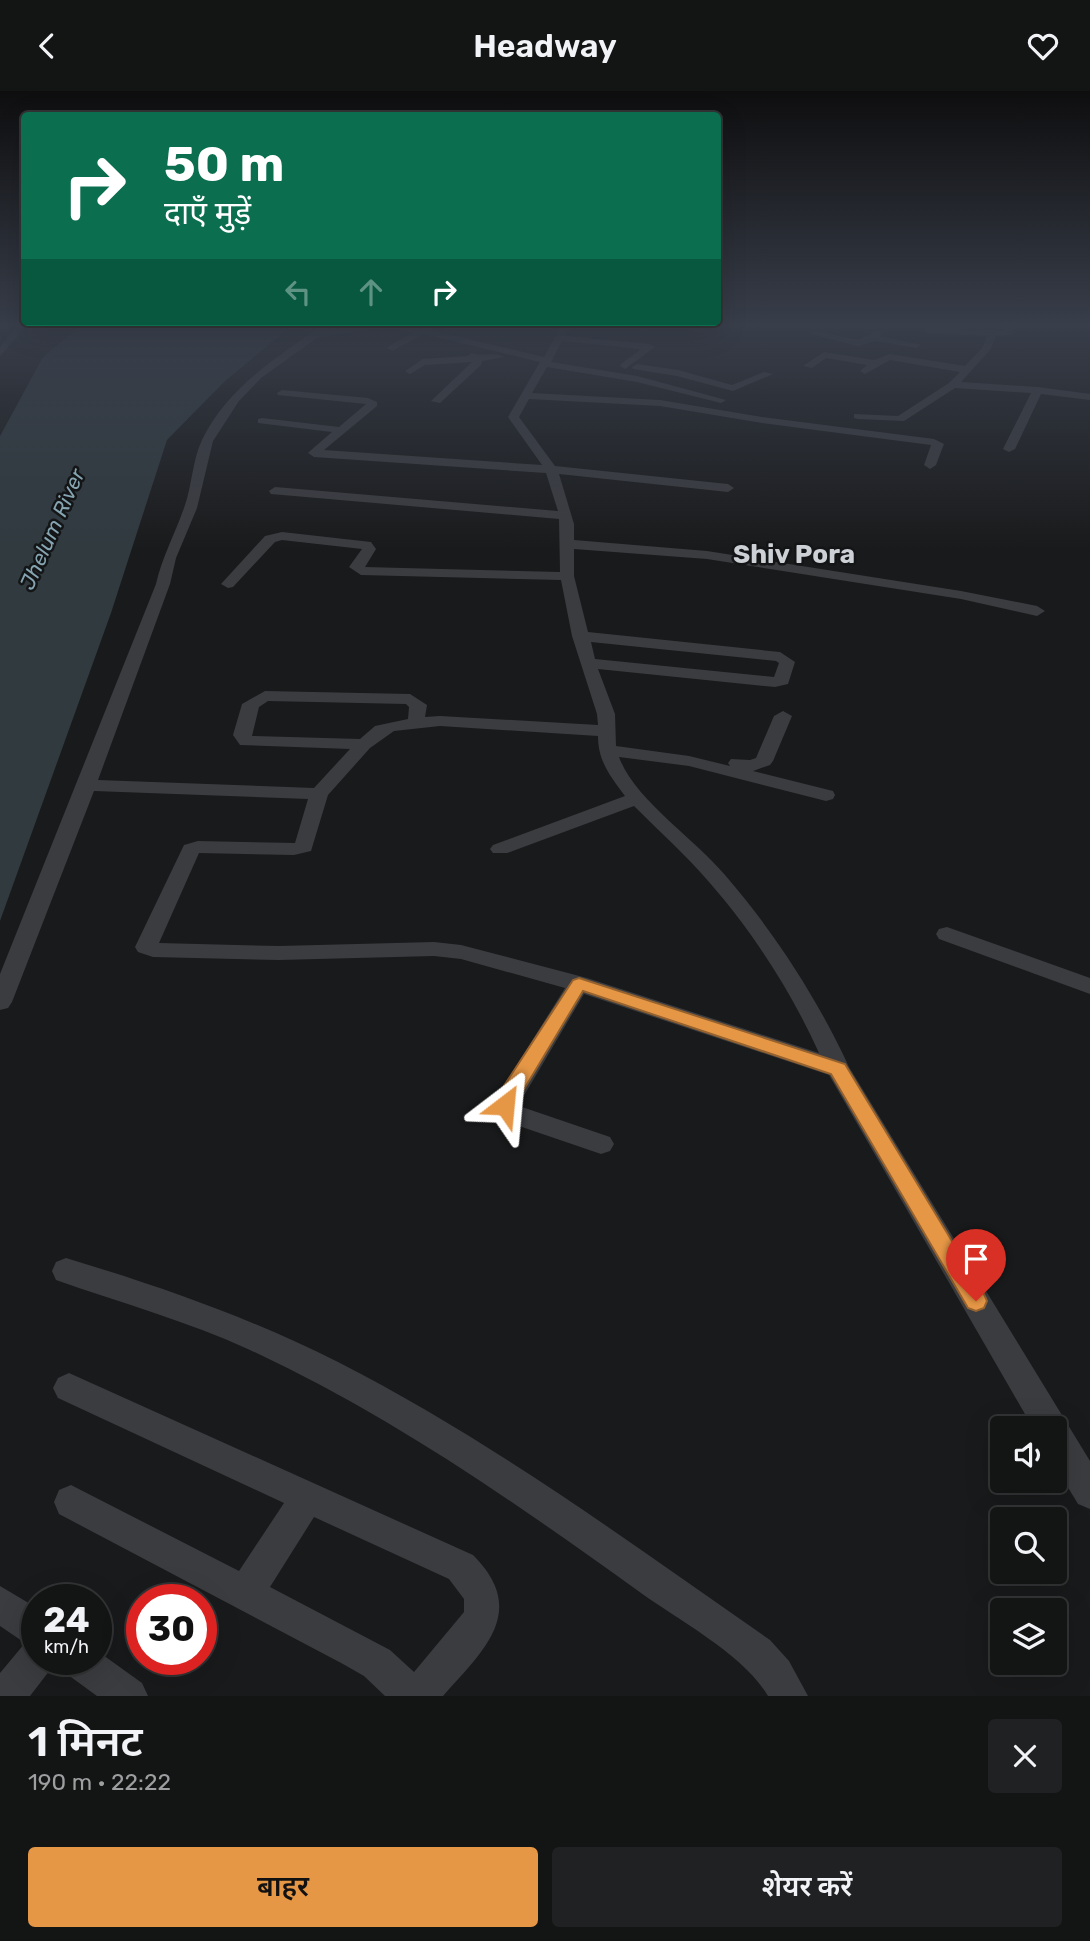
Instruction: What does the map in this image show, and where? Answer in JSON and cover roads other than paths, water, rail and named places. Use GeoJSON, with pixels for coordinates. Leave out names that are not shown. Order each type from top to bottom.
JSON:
{"type":"FeatureCollection","features":[{"type":"Feature","properties":{"kind":"street"},"geometry":{"type":"LineString","coordinates":[[0,1002],[87,785],[163,584],[169,558],[191,508],[207,441],[234,400]]}},
{"type":"Feature","properties":{"kind":"street"},"geometry":{"type":"LineString","coordinates":[[345,400],[374,403],[313,451],[314,454],[535,468],[729,488]]}},
{"type":"Feature","properties":{"kind":"street"},"geometry":{"type":"LineString","coordinates":[[521,400],[513,417],[552,471],[565,516],[567,576],[580,636],[606,714],[607,741],[613,767],[637,798],[717,878],[764,940],[816,1021],[838,1069],[1044,1416]]}},
{"type":"Feature","properties":{"kind":"street"},"geometry":{"type":"LineString","coordinates":[[599,400],[660,403],[761,420],[934,442],[938,444],[930,465]]}},
{"type":"Feature","properties":{"kind":"street"},"geometry":{"type":"LineString","coordinates":[[722,400],[775,413]]}},
{"type":"Feature","properties":{"kind":"street"},"geometry":{"type":"LineString","coordinates":[[858,416],[900,419],[930,400]]}},
{"type":"Feature","properties":{"kind":"street"},"geometry":{"type":"LineString","coordinates":[[1009,449],[1033,400]]}},
{"type":"Feature","properties":{"kind":"street"},"geometry":{"type":"LineString","coordinates":[[262,421],[340,430]]}},
{"type":"Feature","properties":{"kind":"street"},"geometry":{"type":"LineString","coordinates":[[275,491],[565,516]]}},
{"type":"Feature","properties":{"kind":"street"},"geometry":{"type":"LineString","coordinates":[[228,583],[270,539],[282,536],[366,545],[369,549],[356,567],[361,571],[567,576]]}},
{"type":"Feature","properties":{"kind":"street"},"geometry":{"type":"LineString","coordinates":[[568,544],[707,555],[961,595],[1037,611]]}},
{"type":"Feature","properties":{"kind":"street"},"geometry":{"type":"LineString","coordinates":[[580,636],[767,655],[780,657],[787,662],[782,680],[775,682],[588,663]]}},
{"type":"Feature","properties":{"kind":"street"},"geometry":{"type":"LineString","coordinates":[[364,744],[254,742],[246,741],[242,735],[251,704],[265,696],[410,699],[418,705],[416,722]]}},
{"type":"Feature","properties":{"kind":"street"},"geometry":{"type":"LineString","coordinates":[[783,716],[764,761],[757,765],[607,741],[416,722],[381,730],[364,744],[319,794],[306,845],[301,848],[191,849],[146,947],[153,950],[279,953],[434,949],[487,958],[579,984],[838,1069]]}},
{"type":"Feature","properties":{"kind":"street"},"geometry":{"type":"LineString","coordinates":[[607,741],[826,795]]}},
{"type":"Feature","properties":{"kind":"street"},"geometry":{"type":"LineString","coordinates":[[87,785],[319,794]]}},
{"type":"Feature","properties":{"kind":"street"},"geometry":{"type":"LineString","coordinates":[[500,849],[637,798]]}},
{"type":"Feature","properties":{"kind":"street"},"geometry":{"type":"LineString","coordinates":[[947,934],[1090,986]]}},
{"type":"Feature","properties":{"kind":"street"},"geometry":{"type":"LineString","coordinates":[[579,984],[507,1097],[505,1105],[513,1114],[601,1144]]}},
{"type":"Feature","properties":{"kind":"street"},"geometry":{"type":"LineString","coordinates":[[66,1271],[167,1301],[261,1340],[364,1392],[453,1444],[757,1653],[776,1674],[789,1696]]}},
{"type":"Feature","properties":{"kind":"street"},"geometry":{"type":"LineString","coordinates":[[69,1388],[461,1566],[474,1579],[482,1596],[483,1613],[475,1627],[416,1696],[377,1663],[71,1502]]}},
{"type":"Feature","properties":{"kind":"street"},"geometry":{"type":"LineString","coordinates":[[1067,1455],[1090,1492]]}},
{"type":"Feature","properties":{"kind":"street"},"geometry":{"type":"LineString","coordinates":[[245,1593],[308,1497]]}},
{"type":"Feature","properties":{"kind":"street"},"geometry":{"type":"LineString","coordinates":[[0,1604],[21,1619]]}},
{"type":"Feature","properties":{"kind":"street"},"geometry":{"type":"LineString","coordinates":[[6,1696],[23,1675]]}},
{"type":"Feature","properties":{"kind":"street"},"geometry":{"type":"LineString","coordinates":[[99,1675],[129,1696]]}},
{"type":"Feature","properties":{"kind":"water","name":"Jhelum River"},"geometry":{"type":"Polygon","coordinates":[[[20,400],[206,400],[167,440],[111,613],[0,921],[0,436],[20,400]]]}},
{"type":"Feature","properties":{"kind":"district","name":"Shiv Pora"},"geometry":{"type":"Point","coordinates":[794,554]}}]}
